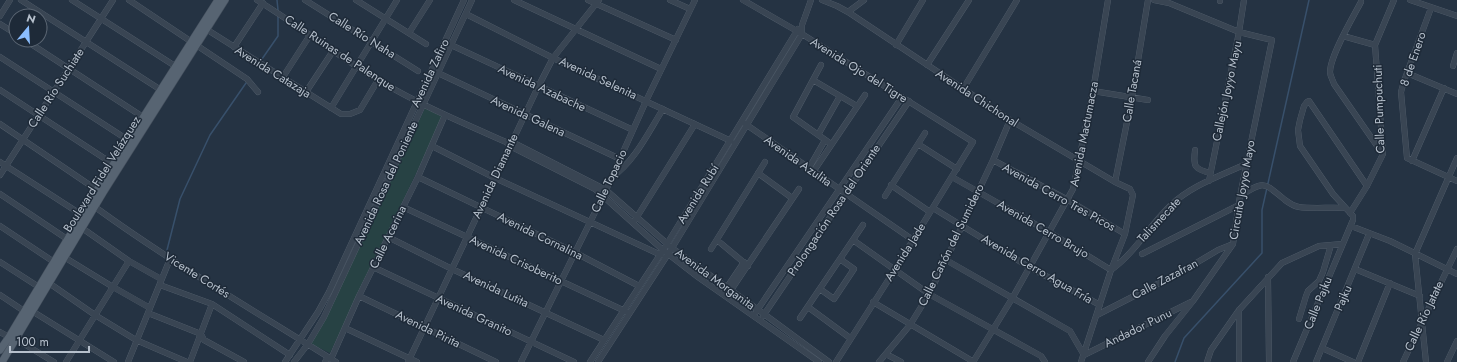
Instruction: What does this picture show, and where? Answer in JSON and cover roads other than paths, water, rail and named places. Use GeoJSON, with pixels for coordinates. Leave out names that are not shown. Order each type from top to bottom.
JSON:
{"type":"FeatureCollection","features":[{"type":"Feature","properties":{"kind":"main road","name":"Boulevard Fidel Velázquez"},"geometry":{"type":"LineString","coordinates":[[41,289],[49,283],[163,92],[196,44],[218,0]]}},
{"type":"Feature","properties":{"kind":"main road","name":"Boulevard Fidel Velázquez"},"geometry":{"type":"LineString","coordinates":[[2,362],[12,338],[41,289],[54,262],[113,164],[143,117],[163,92],[175,66],[208,30],[225,0]]}},
{"type":"Feature","properties":{"kind":"main road","name":"Boulevard Fidel Velázquez"},"geometry":{"type":"LineString","coordinates":[[0,350],[12,338]]}},
{"type":"Feature","properties":{"kind":"street"},"geometry":{"type":"LineString","coordinates":[[0,16],[10,0]]}},
{"type":"Feature","properties":{"kind":"street"},"geometry":{"type":"LineString","coordinates":[[22,0],[163,92]]}},
{"type":"Feature","properties":{"kind":"street"},"geometry":{"type":"LineString","coordinates":[[72,0],[175,66]]}},
{"type":"Feature","properties":{"kind":"street","name":"Calle Río Suchiate"},"geometry":{"type":"LineString","coordinates":[[0,175],[113,0]]}},
{"type":"Feature","properties":{"kind":"street"},"geometry":{"type":"LineString","coordinates":[[129,0],[247,79],[258,92]]}},
{"type":"Feature","properties":{"kind":"street"},"geometry":{"type":"LineString","coordinates":[[208,30],[229,0]]}},
{"type":"Feature","properties":{"kind":"street","name":"Calle Río Naha"},"geometry":{"type":"LineString","coordinates":[[305,0],[418,71]]}},
{"type":"Feature","properties":{"kind":"street"},"geometry":{"type":"LineString","coordinates":[[356,0],[363,2],[426,44]]}},
{"type":"Feature","properties":{"kind":"street"},"geometry":{"type":"LineString","coordinates":[[330,108],[397,0]]}},
{"type":"Feature","properties":{"kind":"street"},"geometry":{"type":"LineString","coordinates":[[409,33],[430,0]]}},
{"type":"Feature","properties":{"kind":"street","name":"Avenida Zafiro"},"geometry":{"type":"LineString","coordinates":[[301,339],[329,292],[464,0]]}},
{"type":"Feature","properties":{"kind":"street","name":"Avenida Rosa del Poniente"},"geometry":{"type":"LineString","coordinates":[[294,362],[308,344],[324,317],[472,0]]}},
{"type":"Feature","properties":{"kind":"street"},"geometry":{"type":"LineString","coordinates":[[514,0],[661,69]]}},
{"type":"Feature","properties":{"kind":"street"},"geometry":{"type":"LineString","coordinates":[[588,0],[597,2],[676,40]]}},
{"type":"Feature","properties":{"kind":"street"},"geometry":{"type":"LineString","coordinates":[[670,0],[690,9]]}},
{"type":"Feature","properties":{"kind":"street","name":"Calle Topacio"},"geometry":{"type":"LineString","coordinates":[[521,362],[611,178],[661,69],[695,0]]}},
{"type":"Feature","properties":{"kind":"street","name":"Avenida Ojo del Tigre"},"geometry":{"type":"LineString","coordinates":[[743,0],[802,34],[974,142]]}},
{"type":"Feature","properties":{"kind":"street","name":"Avenida Rubí"},"geometry":{"type":"LineString","coordinates":[[590,362],[667,244],[731,141],[745,124],[802,34],[802,25],[810,0]]}},
{"type":"Feature","properties":{"kind":"street","name":"Avenida Chichonal"},"geometry":{"type":"LineString","coordinates":[[822,0],[848,12],[1010,120],[1115,182],[1130,189],[1133,195],[1125,234]]}},
{"type":"Feature","properties":{"kind":"street"},"geometry":{"type":"LineString","coordinates":[[848,12],[864,0]]}},
{"type":"Feature","properties":{"kind":"street"},"geometry":{"type":"LineString","coordinates":[[896,45],[924,0]]}},
{"type":"Feature","properties":{"kind":"street"},"geometry":{"type":"LineString","coordinates":[[927,66],[969,0]]}},
{"type":"Feature","properties":{"kind":"street"},"geometry":{"type":"LineString","coordinates":[[963,89],[1017,0]]}},
{"type":"Feature","properties":{"kind":"street","name":"Avenida Mactumacza"},"geometry":{"type":"LineString","coordinates":[[974,362],[1073,189],[1093,91],[1108,0]]}},
{"type":"Feature","properties":{"kind":"street","name":"Calle Tacaná"},"geometry":{"type":"LineString","coordinates":[[1115,182],[1132,97],[1148,0]]}},
{"type":"Feature","properties":{"kind":"street"},"geometry":{"type":"LineString","coordinates":[[1154,0],[1169,3],[1239,32]]}},
{"type":"Feature","properties":{"kind":"street","name":"Callejón Joyyo Mayu"},"geometry":{"type":"LineString","coordinates":[[1209,181],[1244,0]]}},
{"type":"Feature","properties":{"kind":"street"},"geometry":{"type":"LineString","coordinates":[[1343,36],[1375,45],[1394,0]]}},
{"type":"Feature","properties":{"kind":"street"},"geometry":{"type":"LineString","coordinates":[[1410,0],[1457,16]]}},
{"type":"Feature","properties":{"kind":"street"},"geometry":{"type":"LineString","coordinates":[[234,47],[260,2]]}},
{"type":"Feature","properties":{"kind":"street","name":"Calle Ruinas de Palenque"},"geometry":{"type":"LineString","coordinates":[[260,2],[356,66],[402,94],[445,116],[509,143],[595,189],[604,192]]}},
{"type":"Feature","properties":{"kind":"street","name":"Avenida Diamante"},"geometry":{"type":"LineString","coordinates":[[409,360],[495,178],[509,143],[538,86],[553,58],[597,2]]}},
{"type":"Feature","properties":{"kind":"street"},"geometry":{"type":"LineString","coordinates":[[1361,2],[1343,36],[1331,65],[1330,73],[1334,84],[1383,154]]}},
{"type":"Feature","properties":{"kind":"street","name":"8 de Enero"},"geometry":{"type":"LineString","coordinates":[[1410,160],[1402,92],[1407,73],[1431,8]]}},
{"type":"Feature","properties":{"kind":"street","name":"Avenida Selenita"},"geometry":{"type":"LineString","coordinates":[[466,14],[553,58],[731,141]]}},
{"type":"Feature","properties":{"kind":"street","name":"Avenida Rubí"},"geometry":{"type":"LineString","coordinates":[[598,362],[706,193],[796,31],[802,25]]}},
{"type":"Feature","properties":{"kind":"street","name":"Avenida Catazaja"},"geometry":{"type":"LineString","coordinates":[[208,30],[341,114],[350,114],[360,110],[378,80]]}},
{"type":"Feature","properties":{"kind":"street","name":"Circuito Joyyo Mayo"},"geometry":{"type":"LineString","coordinates":[[1148,362],[1165,336],[1193,301],[1234,244],[1240,196],[1272,40],[1239,32]]}},
{"type":"Feature","properties":{"kind":"street"},"geometry":{"type":"LineString","coordinates":[[283,77],[310,35]]}},
{"type":"Feature","properties":{"kind":"street","name":"Avenida Azabache"},"geometry":{"type":"LineString","coordinates":[[451,45],[633,130]]}},
{"type":"Feature","properties":{"kind":"street","name":"Calle Pumpuchuti"},"geometry":{"type":"LineString","coordinates":[[1351,214],[1383,154],[1375,45]]}},
{"type":"Feature","properties":{"kind":"street"},"geometry":{"type":"LineString","coordinates":[[37,48],[143,117]]}},
{"type":"Feature","properties":{"kind":"street"},"geometry":{"type":"LineString","coordinates":[[306,92],[333,51]]}},
{"type":"Feature","properties":{"kind":"street"},"geometry":{"type":"LineString","coordinates":[[1453,66],[1457,54]]}},
{"type":"Feature","properties":{"kind":"street"},"geometry":{"type":"LineString","coordinates":[[0,57],[128,140]]}},
{"type":"Feature","properties":{"kind":"street"},"geometry":{"type":"LineString","coordinates":[[821,65],[793,117],[832,144]]}},
{"type":"Feature","properties":{"kind":"street","name":"Avenida Galena"},"geometry":{"type":"LineString","coordinates":[[438,73],[524,115],[620,159]]}},
{"type":"Feature","properties":{"kind":"street"},"geometry":{"type":"LineString","coordinates":[[1407,73],[1457,94]]}},
{"type":"Feature","properties":{"kind":"street"},"geometry":{"type":"LineString","coordinates":[[813,80],[857,106]]}},
{"type":"Feature","properties":{"kind":"street"},"geometry":{"type":"LineString","coordinates":[[1444,88],[1410,160],[1457,181]]}},
{"type":"Feature","properties":{"kind":"street"},"geometry":{"type":"LineString","coordinates":[[0,90],[113,164]]}},
{"type":"Feature","properties":{"kind":"street"},"geometry":{"type":"LineString","coordinates":[[1093,91],[1148,100]]}},
{"type":"Feature","properties":{"kind":"street"},"geometry":{"type":"LineString","coordinates":[[811,170],[832,144],[865,95]]}},
{"type":"Feature","properties":{"kind":"street"},"geometry":{"type":"LineString","coordinates":[[818,134],[840,96]]}},
{"type":"Feature","properties":{"kind":"street","name":"Prolongación Rosa del Oriente"},"geometry":{"type":"LineString","coordinates":[[754,315],[902,97]]}},
{"type":"Feature","properties":{"kind":"street","name":"Prolongación Rosa del Oriente"},"geometry":{"type":"LineString","coordinates":[[760,319],[909,101]]}},
{"type":"Feature","properties":{"kind":"street"},"geometry":{"type":"LineString","coordinates":[[1367,186],[1309,101],[1307,102],[1304,106],[1298,130],[1300,146],[1333,194],[1351,214],[1351,226],[1390,241],[1457,274]]}},
{"type":"Feature","properties":{"kind":"street"},"geometry":{"type":"LineString","coordinates":[[611,178],[621,171],[631,160],[663,109]]}},
{"type":"Feature","properties":{"kind":"street","name":"Calle Acerina"},"geometry":{"type":"LineString","coordinates":[[330,360],[359,296],[418,177],[445,116]]}},
{"type":"Feature","properties":{"kind":"street","name":"Calle Cañón del Sumidero"},"geometry":{"type":"LineString","coordinates":[[879,362],[910,325],[929,294],[978,192],[1010,120]]}},
{"type":"Feature","properties":{"kind":"street"},"geometry":{"type":"LineString","coordinates":[[0,124],[97,190]]}},
{"type":"Feature","properties":{"kind":"street"},"geometry":{"type":"LineString","coordinates":[[633,223],[695,124]]}},
{"type":"Feature","properties":{"kind":"street","name":"Avenida Azulita"},"geometry":{"type":"LineString","coordinates":[[745,124],[913,240]]}},
{"type":"Feature","properties":{"kind":"street"},"geometry":{"type":"LineString","coordinates":[[885,196],[925,133]]}},
{"type":"Feature","properties":{"kind":"street"},"geometry":{"type":"LineString","coordinates":[[811,170],[825,140]]}},
{"type":"Feature","properties":{"kind":"street","name":"Avenida Jade"},"geometry":{"type":"LineString","coordinates":[[836,362],[974,142]]}},
{"type":"Feature","properties":{"kind":"street"},"geometry":{"type":"LineString","coordinates":[[918,144],[957,169]]}},
{"type":"Feature","properties":{"kind":"street"},"geometry":{"type":"LineString","coordinates":[[396,145],[402,148]]}},
{"type":"Feature","properties":{"kind":"street","name":"Avenida Morganita"},"geometry":{"type":"LineString","coordinates":[[432,146],[495,178],[589,222],[661,252],[760,319],[819,362]]}},
{"type":"Feature","properties":{"kind":"street"},"geometry":{"type":"LineString","coordinates":[[1195,150],[1193,162],[1195,167],[1201,171],[1210,173]]}},
{"type":"Feature","properties":{"kind":"street"},"geometry":{"type":"LineString","coordinates":[[1426,362],[1415,254],[1457,158]]}},
{"type":"Feature","properties":{"kind":"street","name":"Avenida Cerro Tres Picos"},"geometry":{"type":"LineString","coordinates":[[992,160],[1068,200],[1125,234]]}},
{"type":"Feature","properties":{"kind":"street"},"geometry":{"type":"LineString","coordinates":[[0,162],[82,215]]}},
{"type":"Feature","properties":{"kind":"street"},"geometry":{"type":"LineString","coordinates":[[711,249],[765,162]]}},
{"type":"Feature","properties":{"kind":"street","name":"Talismecate"},"geometry":{"type":"LineString","coordinates":[[1111,270],[1122,263],[1169,206],[1184,194],[1246,164]]}},
{"type":"Feature","properties":{"kind":"street"},"geometry":{"type":"LineString","coordinates":[[758,173],[792,198]]}},
{"type":"Feature","properties":{"kind":"street","name":"Avenida Cornalina"},"geometry":{"type":"LineString","coordinates":[[418,177],[574,252],[640,286]]}},
{"type":"Feature","properties":{"kind":"street","name":"Avenida Cerro Brujo"},"geometry":{"type":"LineString","coordinates":[[952,177],[1049,232],[1111,270]]}},
{"type":"Feature","properties":{"kind":"street","name":"Avenida Cerro Agua Fría"},"geometry":{"type":"LineString","coordinates":[[891,185],[932,210],[962,225],[1029,267],[1100,305]]}},
{"type":"Feature","properties":{"kind":"street"},"geometry":{"type":"LineString","coordinates":[[1240,196],[1255,187],[1264,185],[1272,188],[1290,204],[1299,207],[1346,208]]}},
{"type":"Feature","properties":{"kind":"street"},"geometry":{"type":"LineString","coordinates":[[724,295],[799,188]]}},
{"type":"Feature","properties":{"kind":"street"},"geometry":{"type":"LineString","coordinates":[[701,189],[706,193]]}},
{"type":"Feature","properties":{"kind":"street","name":"Avenida Morganita"},"geometry":{"type":"LineString","coordinates":[[604,192],[637,217],[672,248],[829,362]]}},
{"type":"Feature","properties":{"kind":"street","name":"Avenida Morganita"},"geometry":{"type":"LineString","coordinates":[[604,192],[661,252]]}},
{"type":"Feature","properties":{"kind":"street"},"geometry":{"type":"LineString","coordinates":[[0,194],[67,239]]}},
{"type":"Feature","properties":{"kind":"street"},"geometry":{"type":"LineString","coordinates":[[1142,254],[1239,205]]}},
{"type":"Feature","properties":{"kind":"street","name":"Vicente Cortés"},"geometry":{"type":"LineString","coordinates":[[95,207],[170,259],[301,339],[330,360]]}},
{"type":"Feature","properties":{"kind":"street","name":"Avenida Crisoberito"},"geometry":{"type":"LineString","coordinates":[[403,207],[630,314]]}},
{"type":"Feature","properties":{"kind":"street"},"geometry":{"type":"LineString","coordinates":[[364,215],[370,218]]}},
{"type":"Feature","properties":{"kind":"street"},"geometry":{"type":"LineString","coordinates":[[0,226],[54,262]]}},
{"type":"Feature","properties":{"kind":"street"},"geometry":{"type":"LineString","coordinates":[[800,318],[863,226]]}},
{"type":"Feature","properties":{"kind":"street","name":"Calle Pajku"},"geometry":{"type":"LineString","coordinates":[[1293,362],[1342,244],[1351,226]]}},
{"type":"Feature","properties":{"kind":"street"},"geometry":{"type":"LineString","coordinates":[[82,228],[161,282],[212,304],[290,355]]}},
{"type":"Feature","properties":{"kind":"street"},"geometry":{"type":"LineString","coordinates":[[1081,362],[1111,270],[1125,234]]}},
{"type":"Feature","properties":{"kind":"street","name":"Pajku"},"geometry":{"type":"LineString","coordinates":[[1316,362],[1369,234]]}},
{"type":"Feature","properties":{"kind":"street","name":"Avenida Lutita"},"geometry":{"type":"LineString","coordinates":[[388,237],[452,269],[604,340]]}},
{"type":"Feature","properties":{"kind":"street"},"geometry":{"type":"LineString","coordinates":[[717,240],[746,264]]}},
{"type":"Feature","properties":{"kind":"street"},"geometry":{"type":"LineString","coordinates":[[853,240],[929,294],[1041,356],[1045,362]]}},
{"type":"Feature","properties":{"kind":"street","name":"Calle Zazafran"},"geometry":{"type":"LineString","coordinates":[[1097,315],[1181,272],[1218,250],[1234,244]]}},
{"type":"Feature","properties":{"kind":"street"},"geometry":{"type":"LineString","coordinates":[[1207,362],[1211,350],[1239,310],[1282,263],[1319,246],[1342,244]]}},
{"type":"Feature","properties":{"kind":"street"},"geometry":{"type":"LineString","coordinates":[[1300,319],[1308,291],[1323,272],[1332,245]]}},
{"type":"Feature","properties":{"kind":"street","name":"Calle Río Jatate"},"geometry":{"type":"LineString","coordinates":[[1403,362],[1457,249]]}},
{"type":"Feature","properties":{"kind":"street"},"geometry":{"type":"LineString","coordinates":[[798,251],[804,255]]}},
{"type":"Feature","properties":{"kind":"street"},"geometry":{"type":"LineString","coordinates":[[64,257],[149,310],[201,334],[204,340],[244,362]]}},
{"type":"Feature","properties":{"kind":"street"},"geometry":{"type":"LineString","coordinates":[[128,362],[170,259]]}},
{"type":"Feature","properties":{"kind":"street"},"geometry":{"type":"LineString","coordinates":[[820,290],[834,299],[854,269],[840,259]]}},
{"type":"Feature","properties":{"kind":"street"},"geometry":{"type":"LineString","coordinates":[[946,260],[1070,331],[1084,354]]}},
{"type":"Feature","properties":{"kind":"street"},"geometry":{"type":"LineString","coordinates":[[66,362],[129,261]]}},
{"type":"Feature","properties":{"kind":"street"},"geometry":{"type":"LineString","coordinates":[[0,262],[41,289]]}},
{"type":"Feature","properties":{"kind":"street","name":"Avenida Granito"},"geometry":{"type":"LineString","coordinates":[[373,267],[574,362]]}},
{"type":"Feature","properties":{"kind":"street"},"geometry":{"type":"LineString","coordinates":[[1355,269],[1420,296]]}},
{"type":"Feature","properties":{"kind":"street"},"geometry":{"type":"LineString","coordinates":[[1268,277],[1269,362]]}},
{"type":"Feature","properties":{"kind":"street"},"geometry":{"type":"LineString","coordinates":[[49,283],[95,315],[136,340],[189,362],[212,304]]}},
{"type":"Feature","properties":{"kind":"street"},"geometry":{"type":"LineString","coordinates":[[1358,362],[1390,283]]}},
{"type":"Feature","properties":{"kind":"street"},"geometry":{"type":"LineString","coordinates":[[0,295],[79,340],[114,362]]}},
{"type":"Feature","properties":{"kind":"street","name":"Avenida Pirita"},"geometry":{"type":"LineString","coordinates":[[359,296],[496,362]]}},
{"type":"Feature","properties":{"kind":"street","name":"Andador Punu"},"geometry":{"type":"LineString","coordinates":[[1084,354],[1193,301]]}},
{"type":"Feature","properties":{"kind":"street"},"geometry":{"type":"LineString","coordinates":[[873,302],[974,362]]}},
{"type":"Feature","properties":{"kind":"street"},"geometry":{"type":"LineString","coordinates":[[808,307],[850,338]]}},
{"type":"Feature","properties":{"kind":"street"},"geometry":{"type":"LineString","coordinates":[[1239,310],[1239,362]]}},
{"type":"Feature","properties":{"kind":"street"},"geometry":{"type":"LineString","coordinates":[[345,328],[409,360],[417,362]]}},
{"type":"Feature","properties":{"kind":"street"},"geometry":{"type":"LineString","coordinates":[[0,332],[54,362]]}},
{"type":"Feature","properties":{"kind":"street"},"geometry":{"type":"LineString","coordinates":[[285,362],[301,339]]}},
{"type":"Feature","properties":{"kind":"street"},"geometry":{"type":"LineString","coordinates":[[1447,362],[1457,341]]}},
{"type":"Feature","properties":{"kind":"street"},"geometry":{"type":"LineString","coordinates":[[1322,348],[1353,362]]}},
{"type":"Feature","properties":{"kind":"street"},"geometry":{"type":"LineString","coordinates":[[886,354],[900,362]]}},
{"type":"Feature","properties":{"kind":"waterway"},"geometry":{"type":"LineString","coordinates":[[277,0],[278,10]]}},
{"type":"Feature","properties":{"kind":"waterway"},"geometry":{"type":"LineString","coordinates":[[1175,362],[1184,338],[1262,253],[1262,210],[1309,0]]}},
{"type":"Feature","properties":{"kind":"waterway"},"geometry":{"type":"LineString","coordinates":[[262,59],[278,36],[278,16]]}},
{"type":"Feature","properties":{"kind":"waterway"},"geometry":{"type":"LineString","coordinates":[[167,250],[180,199],[210,135],[246,83]]}}]}
